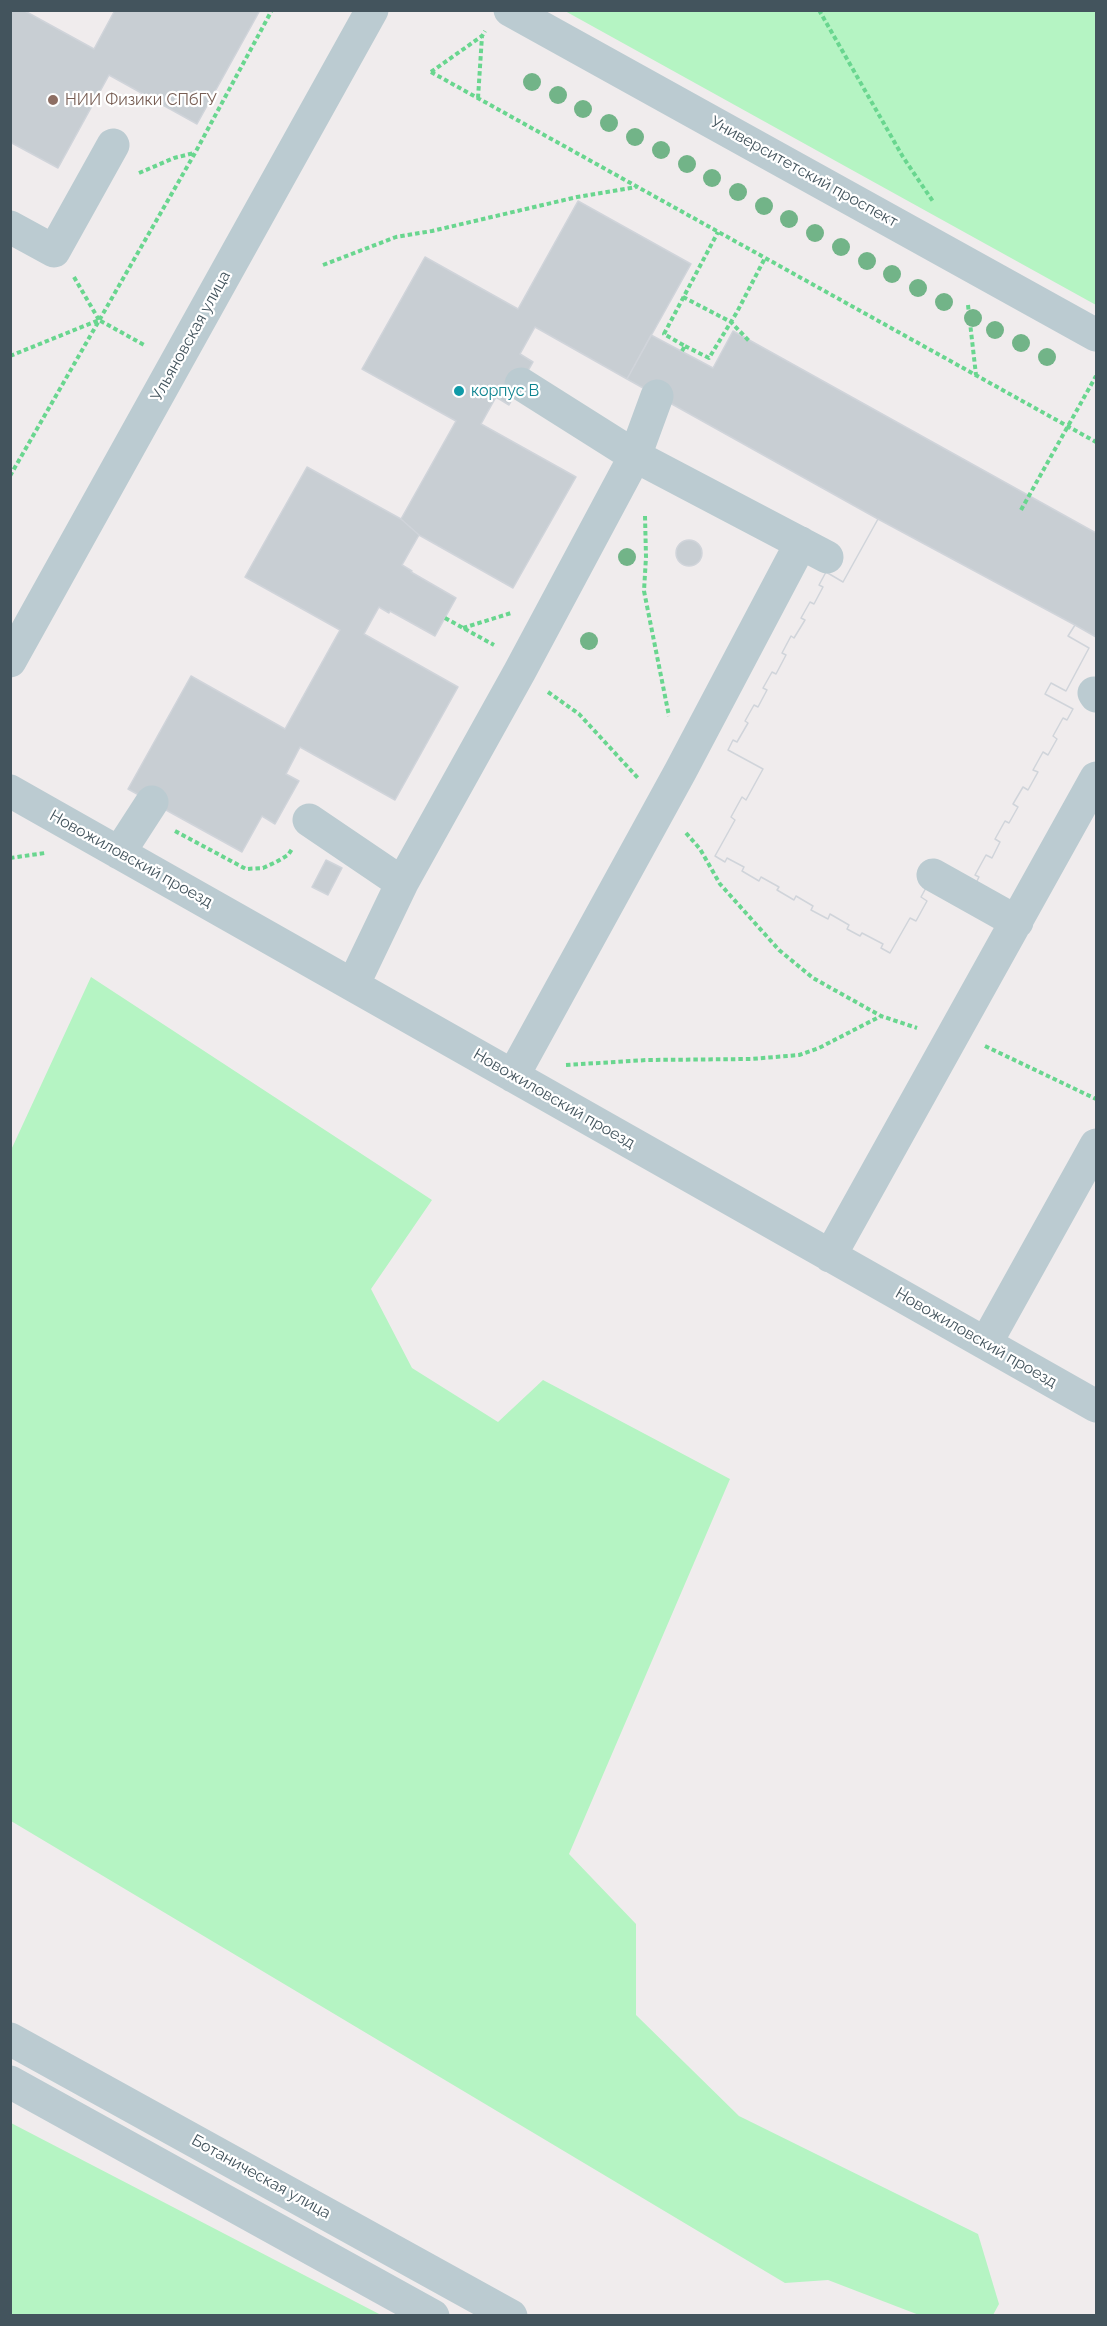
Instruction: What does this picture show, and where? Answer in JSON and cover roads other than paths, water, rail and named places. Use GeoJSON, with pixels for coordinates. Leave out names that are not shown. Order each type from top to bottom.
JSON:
{"type":"FeatureCollection","features":[{"type":"Feature","properties":{"kind":"street","name":"Ульяновская улица"},"geometry":{"type":"LineString","coordinates":[[10,661],[372,10]]}},
{"type":"Feature","properties":{"kind":"street","name":"Университетский проспект"},"geometry":{"type":"LineString","coordinates":[[499,18],[963,260],[1096,335]]}},
{"type":"Feature","properties":{"kind":"street"},"geometry":{"type":"LineString","coordinates":[[10,227],[54,251],[113,145]]}},
{"type":"Feature","properties":{"kind":"street"},"geometry":{"type":"LineString","coordinates":[[513,1076],[661,803],[814,550],[635,456],[520,384]]}},
{"type":"Feature","properties":{"kind":"street"},"geometry":{"type":"LineString","coordinates":[[353,985],[402,883],[520,671],[635,456],[657,396]]}},
{"type":"Feature","properties":{"kind":"street"},"geometry":{"type":"LineString","coordinates":[[830,1256],[1096,778]]}},
{"type":"Feature","properties":{"kind":"street","name":"Новожиловский проезд"},"geometry":{"type":"LineString","coordinates":[[10,791],[1096,1406]]}},
{"type":"Feature","properties":{"kind":"street"},"geometry":{"type":"LineString","coordinates":[[119,853],[149,808]]}},
{"type":"Feature","properties":{"kind":"street"},"geometry":{"type":"LineString","coordinates":[[309,820],[402,883]]}},
{"type":"Feature","properties":{"kind":"street"},"geometry":{"type":"LineString","coordinates":[[933,875],[1017,922]]}},
{"type":"Feature","properties":{"kind":"street"},"geometry":{"type":"LineString","coordinates":[[986,1343],[1096,1145]]}},
{"type":"Feature","properties":{"kind":"street","name":"Ботаническая улица"},"geometry":{"type":"LineString","coordinates":[[10,2039],[512,2316]]}},
{"type":"Feature","properties":{"kind":"street"},"geometry":{"type":"LineString","coordinates":[[10,2082],[433,2316]]}},
{"type":"Feature","properties":{"kind":"place","name":"НИИ Физики СПбГУ"},"geometry":{"type":"Point","coordinates":[53,100]}},
{"type":"Feature","properties":{"kind":"place","name":"корпус В"},"geometry":{"type":"Point","coordinates":[459,391]}}]}
